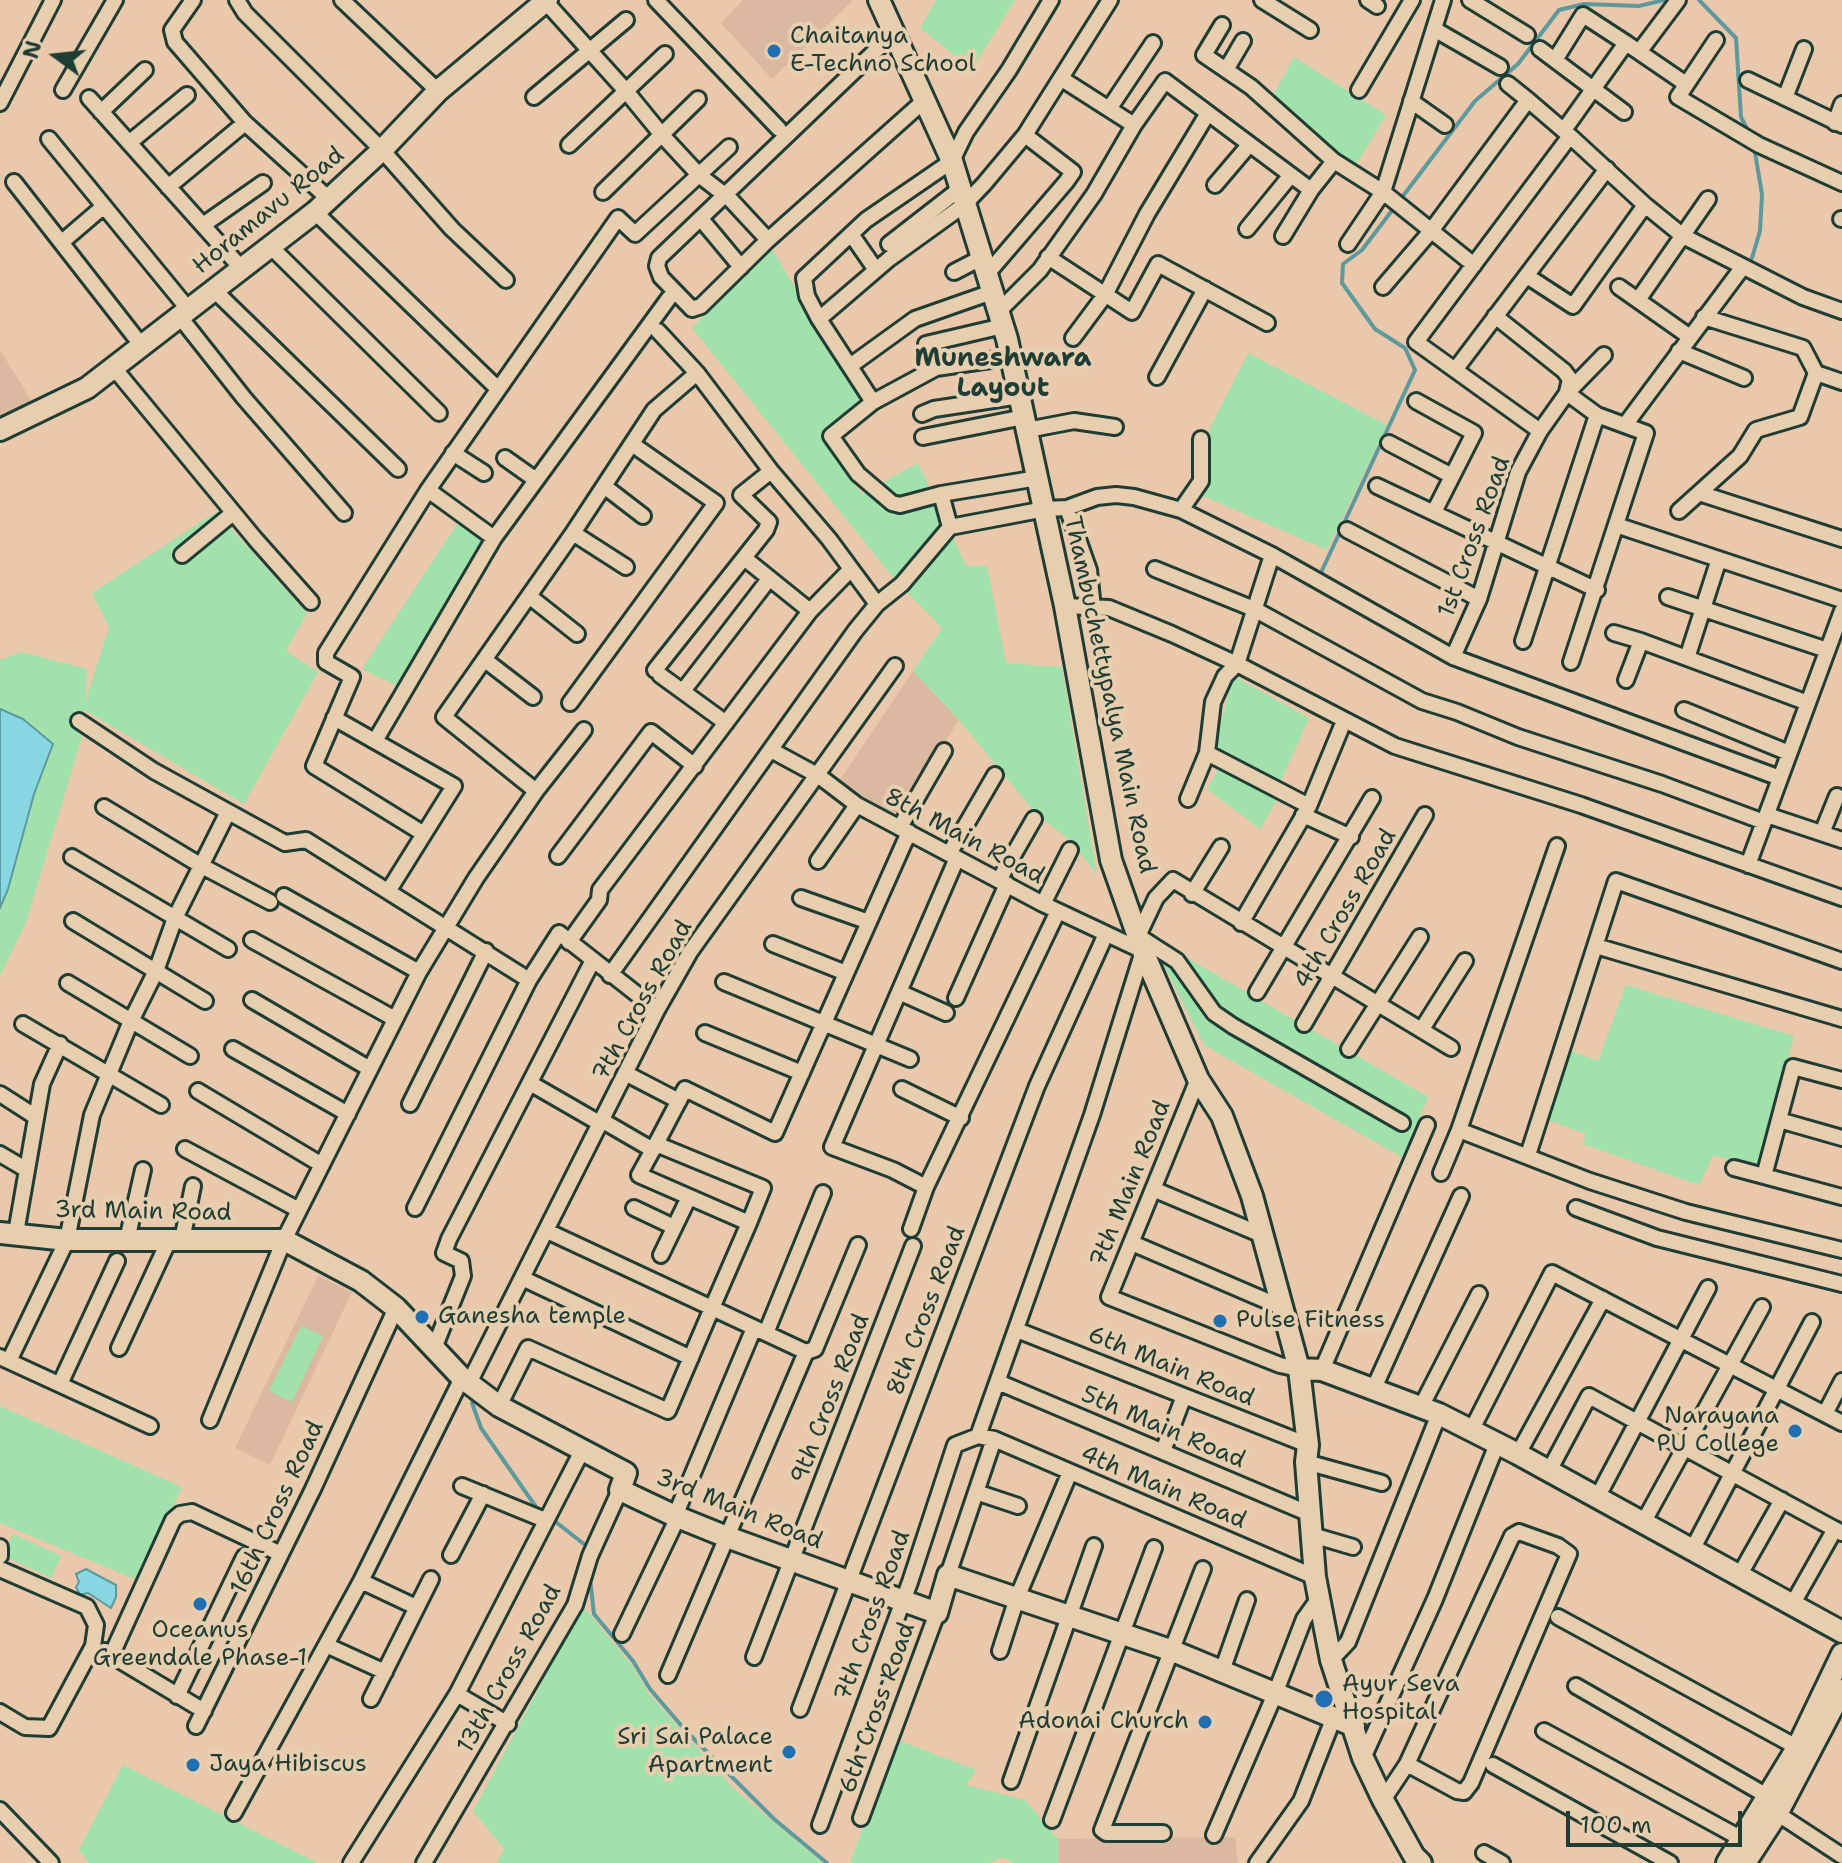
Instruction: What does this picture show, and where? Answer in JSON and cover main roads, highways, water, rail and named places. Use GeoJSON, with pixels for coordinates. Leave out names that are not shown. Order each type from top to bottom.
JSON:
{"type":"FeatureCollection","features":[{"type":"Feature","properties":{"kind":"water"},"geometry":{"type":"Polygon","coordinates":[[[0,709],[23,719],[53,744],[34,794],[0,908],[0,709]]]}},
{"type":"Feature","properties":{"kind":"water"},"geometry":{"type":"Polygon","coordinates":[[[86,1569],[116,1585],[116,1597],[111,1608],[88,1593],[80,1595],[76,1587],[79,1582],[76,1574],[86,1569]]]}},
{"type":"Feature","properties":{"kind":"waterway"},"geometry":{"type":"LineString","coordinates":[[1319,577],[1415,370],[1405,348],[1375,329],[1342,283],[1343,264],[1362,250],[1475,101],[1518,64],[1559,10],[1584,4],[1639,6],[1664,0]]}},
{"type":"Feature","properties":{"kind":"waterway"},"geometry":{"type":"LineString","coordinates":[[1699,0],[1736,38],[1741,117],[1750,135]]}},
{"type":"Feature","properties":{"kind":"waterway"},"geometry":{"type":"LineString","coordinates":[[1752,258],[1760,231],[1762,194],[1754,147]]}},
{"type":"Feature","properties":{"kind":"waterway"},"geometry":{"type":"LineString","coordinates":[[472,1403],[481,1428],[536,1507],[545,1514]]}},
{"type":"Feature","properties":{"kind":"waterway"},"geometry":{"type":"LineString","coordinates":[[552,1519],[589,1548]]}},
{"type":"Feature","properties":{"kind":"waterway"},"geometry":{"type":"LineString","coordinates":[[590,1579],[594,1614],[633,1661],[650,1689],[686,1731],[774,1819],[827,1863]]}},
{"type":"Feature","properties":{"kind":"place","name":"Chaitanya E-Techno School"},"geometry":{"type":"Point","coordinates":[774,51]}},
{"type":"Feature","properties":{"kind":"place","name":"Ganesha temple"},"geometry":{"type":"Point","coordinates":[422,1317]}},
{"type":"Feature","properties":{"kind":"place","name":"Pulse Fitness"},"geometry":{"type":"Point","coordinates":[1220,1321]}},
{"type":"Feature","properties":{"kind":"place","name":"Narayana PU College"},"geometry":{"type":"Point","coordinates":[1795,1431]}},
{"type":"Feature","properties":{"kind":"place","name":"Oceanus Greendale Phase-1"},"geometry":{"type":"Point","coordinates":[200,1604]}},
{"type":"Feature","properties":{"kind":"place","name":"Ayur Seva Hospital"},"geometry":{"type":"Point","coordinates":[1324,1699]}},
{"type":"Feature","properties":{"kind":"place","name":"Adonai Church"},"geometry":{"type":"Point","coordinates":[1205,1722]}},
{"type":"Feature","properties":{"kind":"place","name":"Sri Sai Palace Apartment"},"geometry":{"type":"Point","coordinates":[789,1752]}},
{"type":"Feature","properties":{"kind":"place","name":"Jaya Hibiscus"},"geometry":{"type":"Point","coordinates":[193,1765]}},
{"type":"Feature","properties":{"kind":"district","name":"Muneshwara Layout"},"geometry":{"type":"Point","coordinates":[1003,374]}}]}
